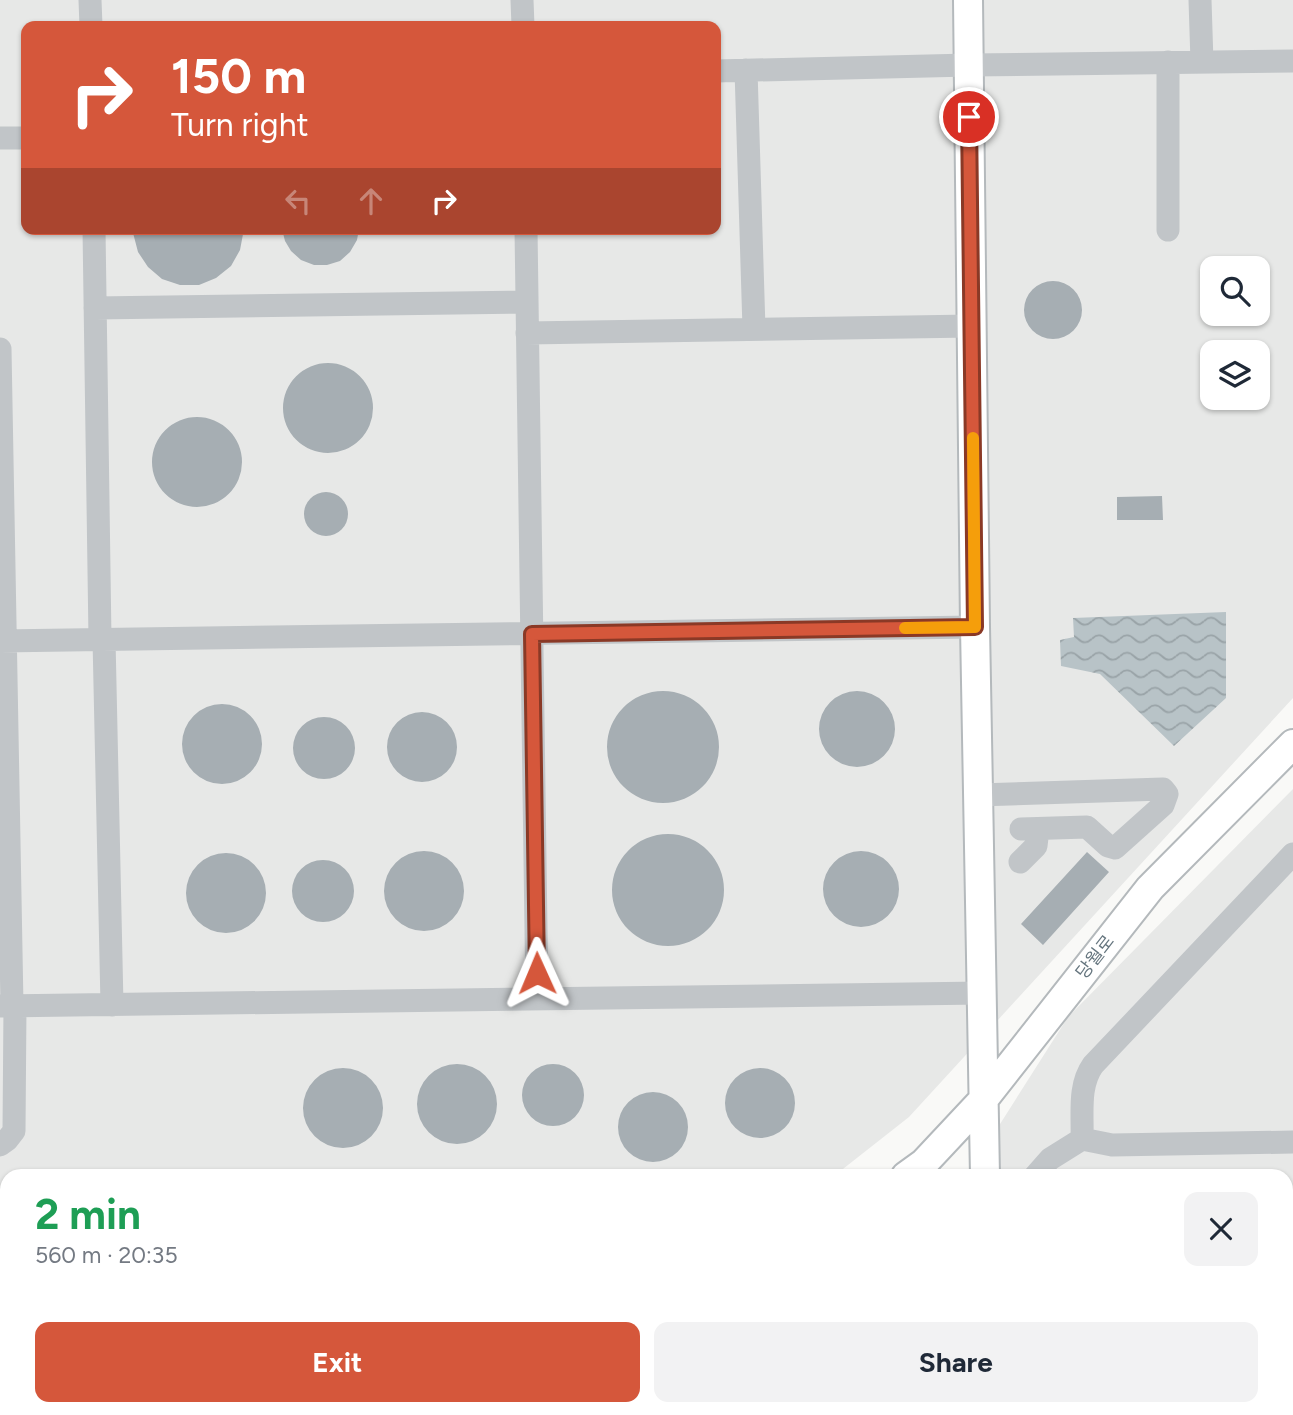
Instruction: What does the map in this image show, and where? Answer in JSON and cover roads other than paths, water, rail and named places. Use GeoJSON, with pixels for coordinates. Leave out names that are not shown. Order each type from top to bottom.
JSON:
{"type":"FeatureCollection","features":[{"type":"Feature","properties":{"kind":"main road"},"geometry":{"type":"LineString","coordinates":[[968,0],[985,1169]]}},
{"type":"Feature","properties":{"kind":"main road","name":"당월로"},"geometry":{"type":"LineString","coordinates":[[915,1169],[983,1100],[1150,888],[1293,744]]}},
{"type":"Feature","properties":{"kind":"street"},"geometry":{"type":"LineString","coordinates":[[90,0],[91,21]]}},
{"type":"Feature","properties":{"kind":"street"},"geometry":{"type":"LineString","coordinates":[[522,0],[523,21]]}},
{"type":"Feature","properties":{"kind":"street"},"geometry":{"type":"LineString","coordinates":[[1200,0],[1202,62]]}},
{"type":"Feature","properties":{"kind":"street"},"geometry":{"type":"LineString","coordinates":[[721,71],[1293,61]]}},
{"type":"Feature","properties":{"kind":"street"},"geometry":{"type":"LineString","coordinates":[[1168,62],[1168,230]]}},
{"type":"Feature","properties":{"kind":"street"},"geometry":{"type":"LineString","coordinates":[[746,70],[754,329]]}},
{"type":"Feature","properties":{"kind":"street"},"geometry":{"type":"LineString","coordinates":[[0,138],[21,138]]}},
{"type":"Feature","properties":{"kind":"street"},"geometry":{"type":"LineString","coordinates":[[94,235],[112,1005]]}},
{"type":"Feature","properties":{"kind":"street"},"geometry":{"type":"LineString","coordinates":[[526,235],[537,999]]}},
{"type":"Feature","properties":{"kind":"street"},"geometry":{"type":"LineString","coordinates":[[95,308],[527,302]]}},
{"type":"Feature","properties":{"kind":"street"},"geometry":{"type":"LineString","coordinates":[[527,332],[972,326]]}},
{"type":"Feature","properties":{"kind":"street"},"geometry":{"type":"LineString","coordinates":[[0,349],[9,1006],[15,1124],[8,1140],[0,1145]]}},
{"type":"Feature","properties":{"kind":"street"},"geometry":{"type":"LineString","coordinates":[[3,641],[975,627]]}},
{"type":"Feature","properties":{"kind":"street"},"geometry":{"type":"LineString","coordinates":[[978,795],[1163,789],[1167,794],[1163,804],[1115,848],[1108,846],[1087,827],[1029,829],[1036,846],[1020,862]]}},
{"type":"Feature","properties":{"kind":"street"},"geometry":{"type":"LineString","coordinates":[[1082,1139],[1083,1088],[1093,1065],[1293,854]]}},
{"type":"Feature","properties":{"kind":"street"},"geometry":{"type":"LineString","coordinates":[[9,1006],[982,993]]}},
{"type":"Feature","properties":{"kind":"street"},"geometry":{"type":"LineString","coordinates":[[1041,1169],[1050,1159],[1082,1139],[1112,1145],[1293,1142]]}},
{"type":"Feature","properties":{"kind":"water"},"geometry":{"type":"Polygon","coordinates":[[[1226,612],[1226,698],[1174,746],[1100,674],[1061,666],[1060,640],[1074,637],[1073,618],[1226,612]]]}}]}
